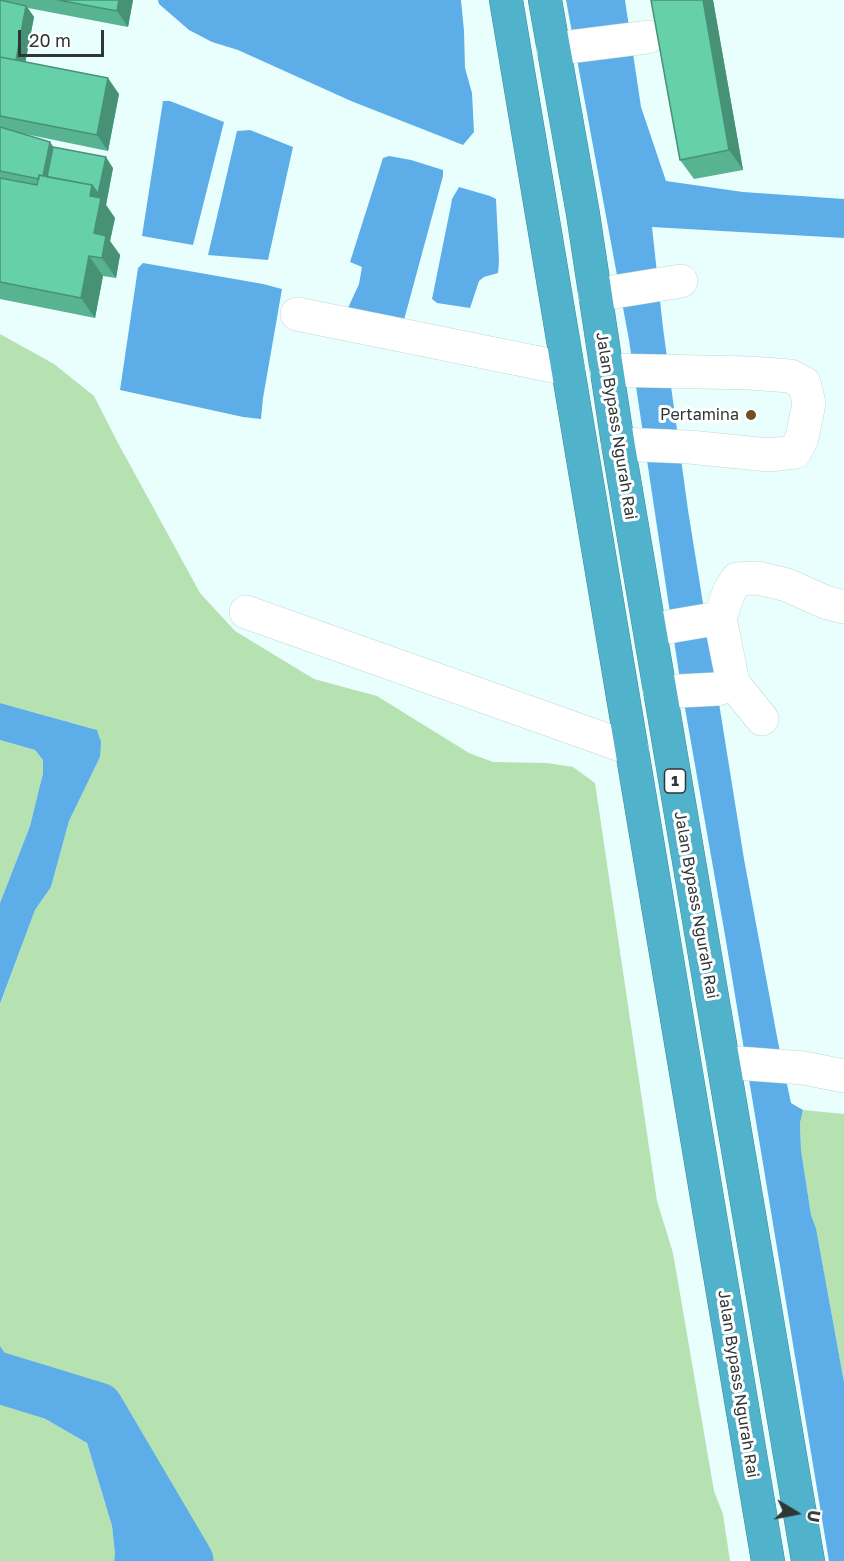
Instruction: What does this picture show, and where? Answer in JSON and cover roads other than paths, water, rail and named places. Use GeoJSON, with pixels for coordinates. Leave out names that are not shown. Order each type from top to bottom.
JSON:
{"type":"FeatureCollection","features":[{"type":"Feature","properties":{"kind":"highway","name":"Jalan Bypass Ngurah Rai"},"geometry":{"type":"LineString","coordinates":[[506,0],[768,1561]]}},
{"type":"Feature","properties":{"kind":"highway","name":"Jalan Bypass Ngurah Rai"},"geometry":{"type":"LineString","coordinates":[[545,0],[560,48],[583,214],[618,370],[627,444],[659,628],[667,691],[735,1063],[808,1561]]}},
{"type":"Feature","properties":{"kind":"street"},"geometry":{"type":"LineString","coordinates":[[560,48],[642,38]]}},
{"type":"Feature","properties":{"kind":"street"},"geometry":{"type":"LineString","coordinates":[[602,294],[670,283]]}},
{"type":"Feature","properties":{"kind":"street"},"geometry":{"type":"LineString","coordinates":[[297,314],[568,369]]}},
{"type":"Feature","properties":{"kind":"street"},"geometry":{"type":"LineString","coordinates":[[618,370],[790,376],[804,383],[809,402],[802,438],[795,452],[769,455],[627,444]]}},
{"type":"Feature","properties":{"kind":"street"},"geometry":{"type":"LineString","coordinates":[[762,719],[725,686],[714,619],[737,579],[758,578],[787,585],[825,602],[844,607]]}},
{"type":"Feature","properties":{"kind":"street"},"geometry":{"type":"LineString","coordinates":[[246,612],[632,749]]}},
{"type":"Feature","properties":{"kind":"street"},"geometry":{"type":"LineString","coordinates":[[659,628],[714,619]]}},
{"type":"Feature","properties":{"kind":"street"},"geometry":{"type":"LineString","coordinates":[[667,691],[725,686]]}},
{"type":"Feature","properties":{"kind":"street"},"geometry":{"type":"LineString","coordinates":[[735,1063],[804,1068],[844,1076]]}},
{"type":"Feature","properties":{"kind":"water"},"geometry":{"type":"Polygon","coordinates":[[[158,0],[461,0],[465,68],[472,93],[474,132],[463,145],[351,101],[189,30],[159,4],[158,0]]]}},
{"type":"Feature","properties":{"kind":"water"},"geometry":{"type":"Polygon","coordinates":[[[566,0],[625,0],[641,107],[666,181],[743,192],[844,199],[844,238],[652,227],[663,328],[688,510],[744,859],[791,1103],[803,1110],[800,1123],[801,1150],[811,1215],[816,1228],[844,1382],[844,1561],[829,1561],[726,941],[680,680],[629,340],[566,0]]]}},
{"type":"Feature","properties":{"kind":"water"},"geometry":{"type":"Polygon","coordinates":[[[163,101],[170,101],[224,122],[193,245],[142,236],[163,101]]]}},
{"type":"Feature","properties":{"kind":"water"},"geometry":{"type":"Polygon","coordinates":[[[250,130],[293,147],[268,260],[208,255],[237,131],[250,130]]]}},
{"type":"Feature","properties":{"kind":"water"},"geometry":{"type":"Polygon","coordinates":[[[389,156],[443,170],[404,320],[348,308],[359,284],[362,267],[350,262],[383,158],[389,156]]]}},
{"type":"Feature","properties":{"kind":"water"},"geometry":{"type":"Polygon","coordinates":[[[459,187],[496,199],[498,273],[479,281],[470,308],[437,303],[432,299],[452,199],[459,187]]]}},
{"type":"Feature","properties":{"kind":"water"},"geometry":{"type":"Polygon","coordinates":[[[143,263],[282,289],[261,419],[120,390],[138,268],[143,263]]]}},
{"type":"Feature","properties":{"kind":"water"},"geometry":{"type":"Polygon","coordinates":[[[0,703],[97,730],[101,742],[100,757],[69,821],[51,887],[35,910],[0,1004],[0,903],[30,826],[43,773],[43,760],[35,750],[0,740],[0,703]]]}},
{"type":"Feature","properties":{"kind":"water"},"geometry":{"type":"Polygon","coordinates":[[[0,1346],[7,1356],[32,1373],[112,1408],[132,1443],[148,1534],[163,1557],[171,1561],[114,1561],[112,1526],[87,1443],[42,1417],[18,1410],[0,1399],[0,1346]]]}},
{"type":"Feature","properties":{"kind":"waterway"},"geometry":{"type":"LineString","coordinates":[[0,1378],[98,1408],[188,1561]]}},
{"type":"Feature","properties":{"kind":"place","name":"Pertamina"},"geometry":{"type":"Point","coordinates":[751,415]}}]}
